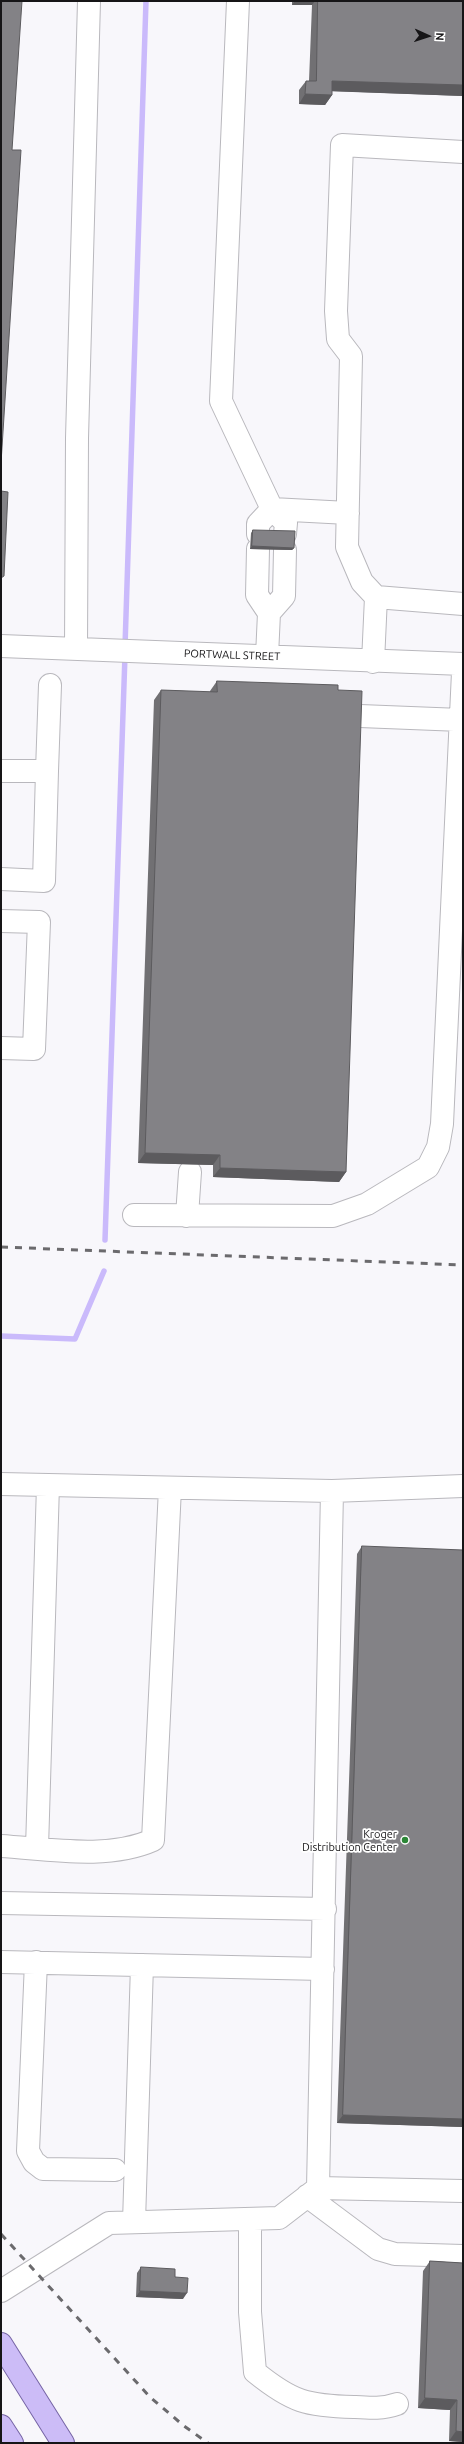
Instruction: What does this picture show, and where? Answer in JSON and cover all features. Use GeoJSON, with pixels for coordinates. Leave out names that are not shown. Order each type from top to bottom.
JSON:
{"type":"FeatureCollection","features":[{"type":"Feature","properties":{"kind":"main road"},"geometry":{"type":"LineString","coordinates":[[1,2344],[63,2443]]}},
{"type":"Feature","properties":{"kind":"main road"},"geometry":{"type":"LineString","coordinates":[[1,2426],[12,2443]]}},
{"type":"Feature","properties":{"kind":"street"},"geometry":{"type":"LineString","coordinates":[[76,649],[77,438],[89,1]]}},
{"type":"Feature","properties":{"kind":"street"},"geometry":{"type":"LineString","coordinates":[[238,1],[221,401],[272,509],[286,523],[284,596],[269,613]]}},
{"type":"Feature","properties":{"kind":"street"},"geometry":{"type":"LineString","coordinates":[[463,152],[342,145],[336,311],[338,339],[351,356],[348,547],[362,582],[376,597],[463,604]]}},
{"type":"Feature","properties":{"kind":"street"},"geometry":{"type":"LineString","coordinates":[[267,656],[269,613],[257,595],[258,524],[272,509],[348,513]]}},
{"type":"Feature","properties":{"kind":"street"},"geometry":{"type":"LineString","coordinates":[[373,662],[376,597]]}},
{"type":"Feature","properties":{"kind":"street","name":"PORTWALL STREET"},"geometry":{"type":"LineString","coordinates":[[1,646],[267,656],[373,662],[463,664]]}},
{"type":"Feature","properties":{"kind":"street"},"geometry":{"type":"LineString","coordinates":[[134,1215],[333,1216],[367,1204],[428,1167],[438,1147],[442,1124],[463,672]]}},
{"type":"Feature","properties":{"kind":"street"},"geometry":{"type":"LineString","coordinates":[[1,879],[44,880],[50,685]]}},
{"type":"Feature","properties":{"kind":"street"},"geometry":{"type":"LineString","coordinates":[[360,716],[461,720]]}},
{"type":"Feature","properties":{"kind":"street"},"geometry":{"type":"LineString","coordinates":[[1,771],[47,771]]}},
{"type":"Feature","properties":{"kind":"street"},"geometry":{"type":"LineString","coordinates":[[1,921],[39,922],[34,1049],[1,1048]]}},
{"type":"Feature","properties":{"kind":"street"},"geometry":{"type":"LineString","coordinates":[[187,1216],[190,1172]]}},
{"type":"Feature","properties":{"kind":"street"},"geometry":{"type":"LineString","coordinates":[[1,1484],[332,1491],[463,1486]]}},
{"type":"Feature","properties":{"kind":"street"},"geometry":{"type":"LineString","coordinates":[[37,1848],[48,1485]]}},
{"type":"Feature","properties":{"kind":"street"},"geometry":{"type":"LineString","coordinates":[[1,1846],[92,1851],[135,1848],[153,1840],[170,1488]]}},
{"type":"Feature","properties":{"kind":"street"},"geometry":{"type":"LineString","coordinates":[[313,2192],[325,1909],[332,1491]]}},
{"type":"Feature","properties":{"kind":"street"},"geometry":{"type":"LineString","coordinates":[[1,1903],[325,1909]]}},
{"type":"Feature","properties":{"kind":"street"},"geometry":{"type":"LineString","coordinates":[[1,1962],[323,1969]]}},
{"type":"Feature","properties":{"kind":"street"},"geometry":{"type":"LineString","coordinates":[[36,1962],[28,2151],[34,2162],[43,2170],[115,2170]]}},
{"type":"Feature","properties":{"kind":"street"},"geometry":{"type":"LineString","coordinates":[[134,2222],[142,1965]]}},
{"type":"Feature","properties":{"kind":"street"},"geometry":{"type":"LineString","coordinates":[[313,2192],[378,2249],[395,2254],[463,2256]]}},
{"type":"Feature","properties":{"kind":"street"},"geometry":{"type":"LineString","coordinates":[[1,2291],[109,2223],[279,2218],[313,2192],[463,2192]]}},
{"type":"Feature","properties":{"kind":"street"},"geometry":{"type":"LineString","coordinates":[[250,2219],[250,2312],[255,2372],[290,2397],[319,2406],[385,2408],[397,2404]]}},
{"type":"Feature","properties":{"kind":"building"},"geometry":{"type":"Polygon","coordinates":[[[1,1],[22,1],[12,150],[21,150],[1,463],[1,1]]]}},
{"type":"Feature","properties":{"kind":"building"},"geometry":{"type":"Polygon","coordinates":[[[318,1],[463,1],[463,85],[332,81],[332,95],[305,94],[306,81],[316,81],[318,1]]]}},
{"type":"Feature","properties":{"kind":"building"},"geometry":{"type":"Polygon","coordinates":[[[1,491],[8,492],[4,576],[1,578],[1,491]]]}},
{"type":"Feature","properties":{"kind":"building"},"geometry":{"type":"Polygon","coordinates":[[[253,530],[295,531],[294,548],[252,546],[253,530]]]}},
{"type":"Feature","properties":{"kind":"building"},"geometry":{"type":"Polygon","coordinates":[[[217,681],[338,685],[338,690],[362,691],[346,1172],[220,1168],[220,1155],[145,1153],[161,690],[217,692],[217,681]]]}},
{"type":"Feature","properties":{"kind":"building","name":"Kroger Distribution Center"},"geometry":{"type":"Polygon","coordinates":[[[362,1546],[463,1550],[463,2119],[343,2115],[362,1546]]]}},
{"type":"Feature","properties":{"kind":"building"},"geometry":{"type":"Polygon","coordinates":[[[430,2261],[463,2263],[463,2432],[456,2431],[457,2400],[425,2398],[430,2261]]]}},
{"type":"Feature","properties":{"kind":"building"},"geometry":{"type":"Polygon","coordinates":[[[141,2267],[175,2269],[175,2277],[188,2278],[187,2293],[140,2291],[141,2267]]]}},
{"type":"Feature","properties":{"kind":"waterway"},"geometry":{"type":"LineString","coordinates":[[125,646],[146,1]]}},
{"type":"Feature","properties":{"kind":"waterway"},"geometry":{"type":"LineString","coordinates":[[105,1240],[125,655]]}},
{"type":"Feature","properties":{"kind":"waterway"},"geometry":{"type":"LineString","coordinates":[[1,1336],[75,1339],[104,1271]]}},
{"type":"Feature","properties":{"kind":"railway"},"geometry":{"type":"LineString","coordinates":[[1,1247],[463,1265]]}},
{"type":"Feature","properties":{"kind":"railway"},"geometry":{"type":"LineString","coordinates":[[1,2234],[150,2397],[184,2426],[208,2443]]}},
{"type":"Feature","properties":{"kind":"place","name":"Kroger Distribution Center"},"geometry":{"type":"Point","coordinates":[405,1840]}}]}
